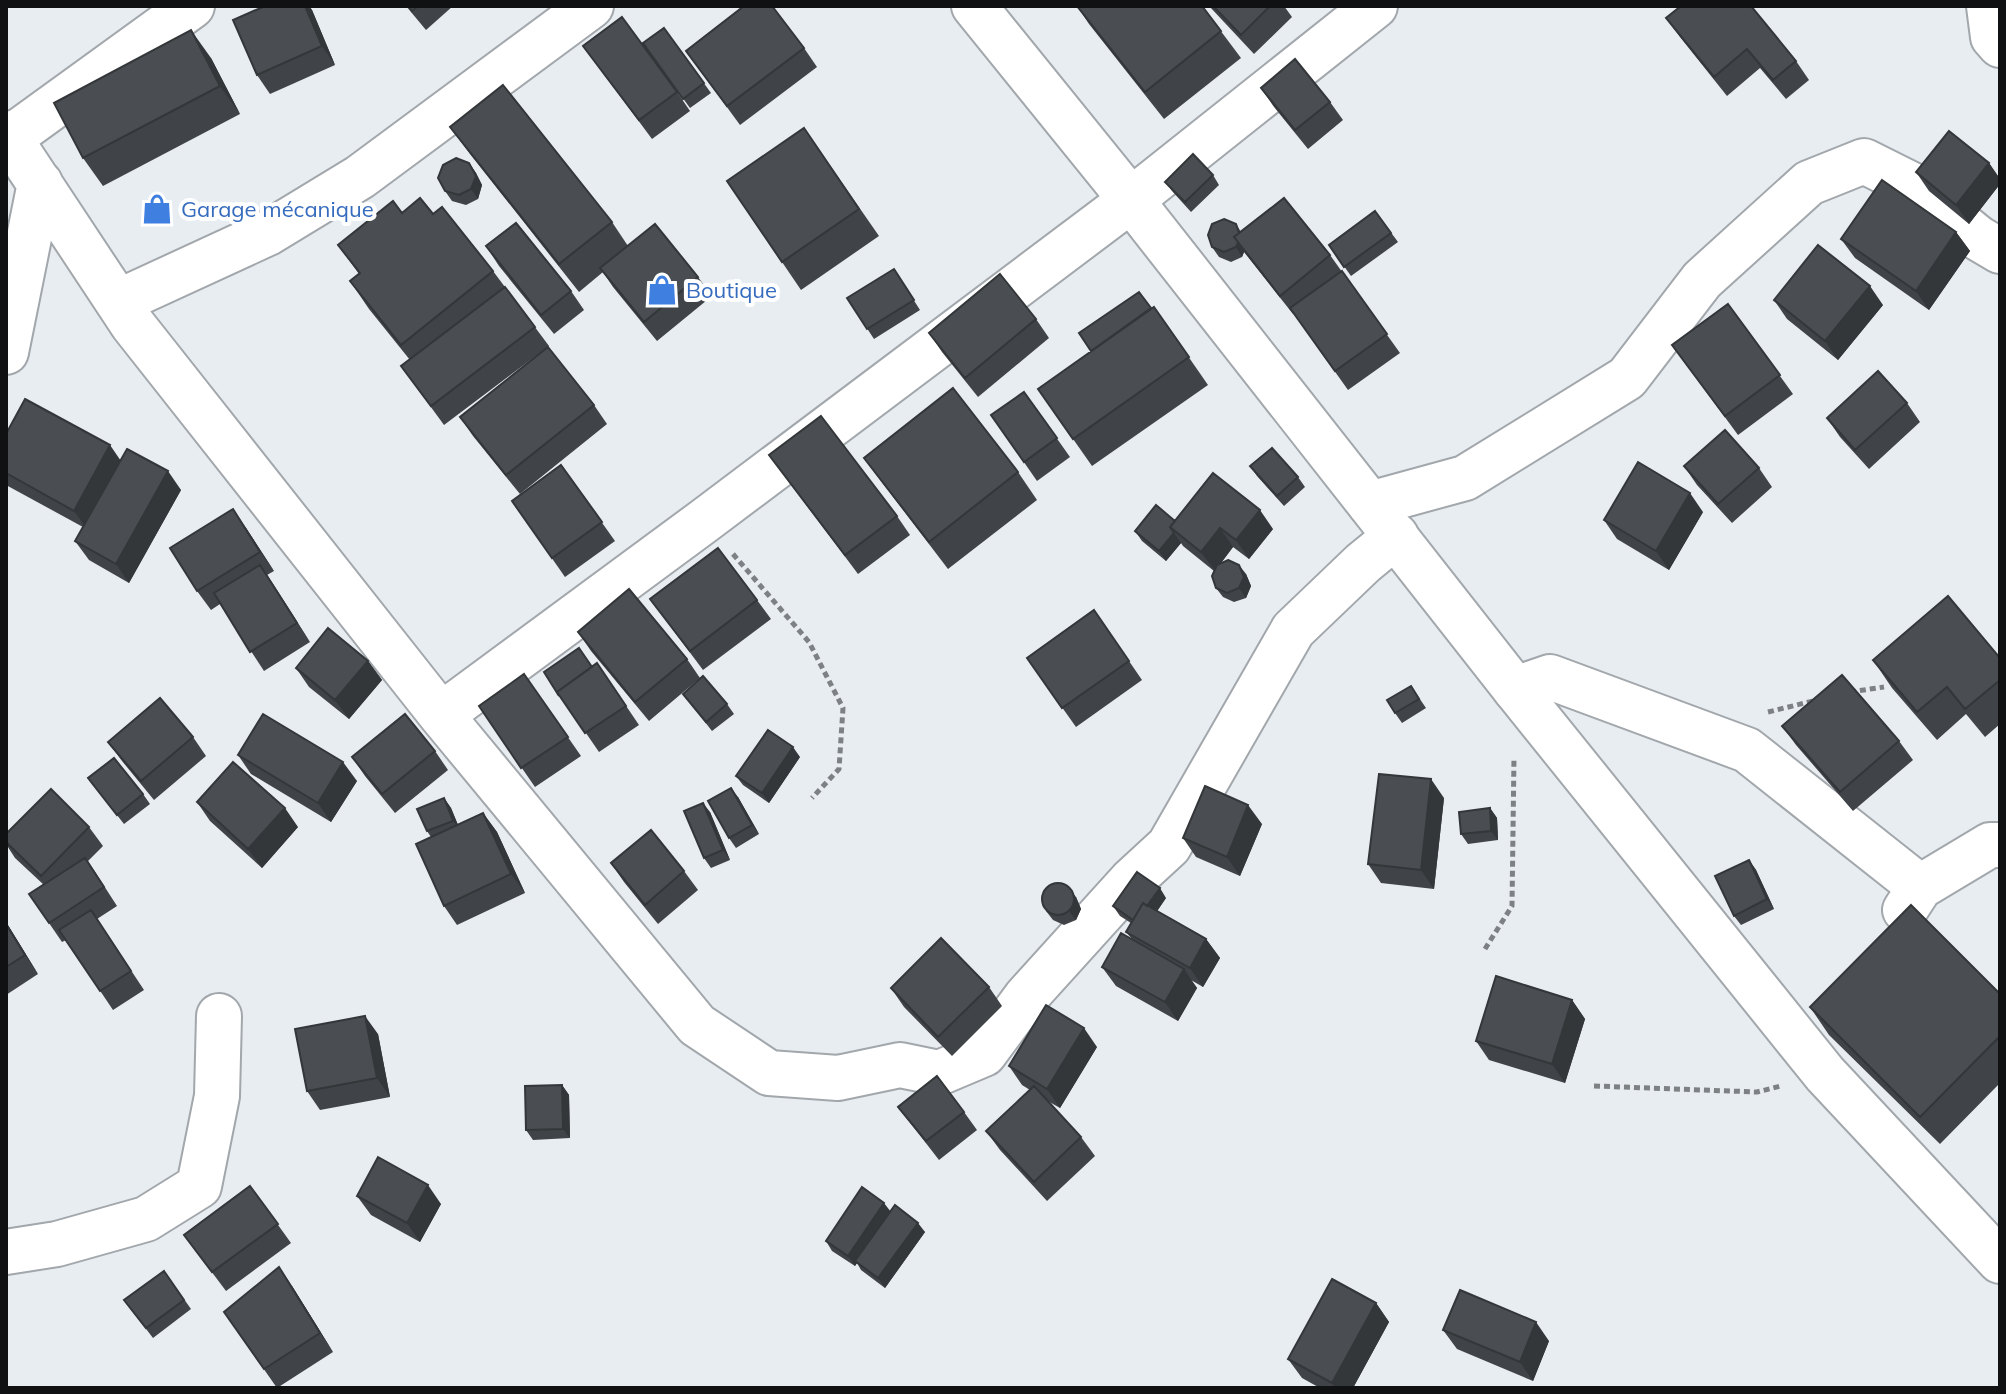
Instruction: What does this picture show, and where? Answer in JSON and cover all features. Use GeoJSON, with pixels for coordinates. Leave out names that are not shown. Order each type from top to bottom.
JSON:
{"type":"FeatureCollection","features":[{"type":"Feature","properties":{"kind":"street"},"geometry":{"type":"LineString","coordinates":[[192,6],[8,135],[133,325],[441,715],[697,1025],[769,1073],[838,1078],[900,1065],[939,1073],[984,1054],[1026,997],[1131,881],[1169,846],[1293,630],[1363,563],[1383,520],[1465,478],[1627,378],[1702,280],[1809,183],[1864,161],[1914,186],[1978,238],[2000,251]]}},
{"type":"Feature","properties":{"kind":"street"},"geometry":{"type":"LineString","coordinates":[[118,302],[268,233],[360,177],[591,6]]}},
{"type":"Feature","properties":{"kind":"street"},"geometry":{"type":"LineString","coordinates":[[974,6],[1131,200],[1515,689],[1813,1027],[1825,1074],[2000,1261]]}},
{"type":"Feature","properties":{"kind":"street"},"geometry":{"type":"LineString","coordinates":[[441,715],[1131,200],[1375,6]]}},
{"type":"Feature","properties":{"kind":"street"},"geometry":{"type":"LineString","coordinates":[[1989,6],[1993,37],[2000,45]]}},
{"type":"Feature","properties":{"kind":"street"},"geometry":{"type":"LineString","coordinates":[[6,352],[40,183]]}},
{"type":"Feature","properties":{"kind":"street"},"geometry":{"type":"LineString","coordinates":[[1515,689],[1550,677],[1747,750],[1920,887]]}},
{"type":"Feature","properties":{"kind":"street"},"geometry":{"type":"LineString","coordinates":[[1880,948],[1920,887],[1990,845],[2000,845]]}},
{"type":"Feature","properties":{"kind":"street"},"geometry":{"type":"LineString","coordinates":[[6,1252],[57,1244],[146,1219],[199,1186],[217,1096],[219,1016]]}},
{"type":"Feature","properties":{"kind":"path"},"geometry":{"type":"LineString","coordinates":[[704,521],[809,642],[843,708],[839,769],[812,798]]}},
{"type":"Feature","properties":{"kind":"path"},"geometry":{"type":"LineString","coordinates":[[1839,695],[1884,687]]}},
{"type":"Feature","properties":{"kind":"path"},"geometry":{"type":"LineString","coordinates":[[1485,949],[1512,906],[1515,689]]}},
{"type":"Feature","properties":{"kind":"path"},"geometry":{"type":"LineString","coordinates":[[1766,713],[1824,698]]}},
{"type":"Feature","properties":{"kind":"path"},"geometry":{"type":"LineString","coordinates":[[1594,1086],[1757,1092],[1825,1074]]}},
{"type":"Feature","properties":{"kind":"building"},"geometry":{"type":"Polygon","coordinates":[[[265,6],[305,6],[322,46],[257,75],[233,20],[265,6]]]}},
{"type":"Feature","properties":{"kind":"building"},"geometry":{"type":"Polygon","coordinates":[[[744,6],[772,6],[804,48],[727,106],[686,51],[744,6]]]}},
{"type":"Feature","properties":{"kind":"building"},"geometry":{"type":"Polygon","coordinates":[[[1077,6],[1202,6],[1221,31],[1145,92],[1077,6]]]}},
{"type":"Feature","properties":{"kind":"building"},"geometry":{"type":"Polygon","coordinates":[[[1213,6],[1270,6],[1241,35],[1213,6]]]}},
{"type":"Feature","properties":{"kind":"building"},"geometry":{"type":"Polygon","coordinates":[[[1681,6],[1751,6],[1796,61],[1773,80],[1747,49],[1714,77],[1666,18],[1681,6]]]}},
{"type":"Feature","properties":{"kind":"building"},"geometry":{"type":"Polygon","coordinates":[[[622,17],[677,92],[639,120],[583,46],[622,17]]]}},
{"type":"Feature","properties":{"kind":"building"},"geometry":{"type":"Polygon","coordinates":[[[664,28],[704,83],[683,99],[643,43],[664,28]]]}},
{"type":"Feature","properties":{"kind":"building"},"geometry":{"type":"Polygon","coordinates":[[[191,30],[220,86],[83,158],[54,103],[191,30]]]}},
{"type":"Feature","properties":{"kind":"building"},"geometry":{"type":"Polygon","coordinates":[[[1295,59],[1330,102],[1295,130],[1261,88],[1295,59]]]}},
{"type":"Feature","properties":{"kind":"building"},"geometry":{"type":"Polygon","coordinates":[[[503,85],[612,222],[559,264],[450,127],[503,85]]]}},
{"type":"Feature","properties":{"kind":"building"},"geometry":{"type":"Polygon","coordinates":[[[804,128],[859,209],[782,262],[727,181],[804,128]]]}},
{"type":"Feature","properties":{"kind":"building"},"geometry":{"type":"Polygon","coordinates":[[[1949,131],[1989,163],[1956,205],[1916,172],[1949,131]]]}},
{"type":"Feature","properties":{"kind":"building"},"geometry":{"type":"Polygon","coordinates":[[[1193,154],[1213,175],[1185,202],[1165,182],[1193,154]]]}},
{"type":"Feature","properties":{"kind":"building"},"geometry":{"type":"Polygon","coordinates":[[[456,158],[469,163],[476,176],[471,189],[459,195],[445,191],[438,178],[443,165],[456,158]]]}},
{"type":"Feature","properties":{"kind":"building"},"geometry":{"type":"Polygon","coordinates":[[[1882,180],[1956,232],[1916,291],[1841,239],[1882,180]]]}},
{"type":"Feature","properties":{"kind":"building"},"geometry":{"type":"Polygon","coordinates":[[[420,198],[433,214],[442,207],[493,271],[401,345],[350,281],[360,273],[338,245],[393,201],[402,213],[420,198]]]}},
{"type":"Feature","properties":{"kind":"building"},"geometry":{"type":"Polygon","coordinates":[[[1284,198],[1330,255],[1280,296],[1234,237],[1284,198]]]}},
{"type":"Feature","properties":{"kind":"building"},"geometry":{"type":"Polygon","coordinates":[[[1375,211],[1391,233],[1344,267],[1329,245],[1375,211]]]}},
{"type":"Feature","properties":{"kind":"building"},"geometry":{"type":"Polygon","coordinates":[[[1224,219],[1236,224],[1239,233],[1234,237],[1238,242],[1236,247],[1224,252],[1212,247],[1208,235],[1212,224],[1224,219]]]}},
{"type":"Feature","properties":{"kind":"building"},"geometry":{"type":"Polygon","coordinates":[[[516,223],[571,291],[541,315],[486,246],[516,223]]]}},
{"type":"Feature","properties":{"kind":"building"},"geometry":{"type":"Polygon","coordinates":[[[655,224],[698,277],[644,322],[600,268],[655,224]]]}},
{"type":"Feature","properties":{"kind":"building"},"geometry":{"type":"Polygon","coordinates":[[[1818,245],[1870,286],[1825,341],[1774,300],[1818,245]]]}},
{"type":"Feature","properties":{"kind":"building"},"geometry":{"type":"Polygon","coordinates":[[[894,269],[914,300],[867,329],[847,298],[894,269]]]}},
{"type":"Feature","properties":{"kind":"building"},"geometry":{"type":"Polygon","coordinates":[[[1342,271],[1387,334],[1335,371],[1290,308],[1342,271]]]}},
{"type":"Feature","properties":{"kind":"building"},"geometry":{"type":"Polygon","coordinates":[[[1000,274],[1036,319],[965,378],[929,333],[1000,274]]]}},
{"type":"Feature","properties":{"kind":"building"},"geometry":{"type":"Polygon","coordinates":[[[505,287],[535,327],[431,406],[401,366],[505,287]]]}},
{"type":"Feature","properties":{"kind":"building"},"geometry":{"type":"Polygon","coordinates":[[[1139,292],[1151,308],[1091,351],[1079,333],[1139,292]]]}},
{"type":"Feature","properties":{"kind":"building"},"geometry":{"type":"Polygon","coordinates":[[[1728,304],[1780,375],[1725,416],[1672,345],[1728,304]]]}},
{"type":"Feature","properties":{"kind":"building"},"geometry":{"type":"Polygon","coordinates":[[[1154,307],[1189,357],[1073,439],[1038,389],[1154,307]]]}},
{"type":"Feature","properties":{"kind":"building"},"geometry":{"type":"Polygon","coordinates":[[[548,347],[594,405],[506,475],[460,417],[548,347]]]}},
{"type":"Feature","properties":{"kind":"building"},"geometry":{"type":"Polygon","coordinates":[[[1878,371],[1907,403],[1855,450],[1827,418],[1878,371]]]}},
{"type":"Feature","properties":{"kind":"building"},"geometry":{"type":"Polygon","coordinates":[[[953,388],[1018,472],[929,542],[864,458],[953,388]]]}},
{"type":"Feature","properties":{"kind":"building"},"geometry":{"type":"Polygon","coordinates":[[[1024,392],[1057,438],[1024,462],[991,415],[1024,392]]]}},
{"type":"Feature","properties":{"kind":"building"},"geometry":{"type":"Polygon","coordinates":[[[25,399],[110,445],[74,511],[6,473],[6,434],[25,399]]]}},
{"type":"Feature","properties":{"kind":"building"},"geometry":{"type":"Polygon","coordinates":[[[821,416],[897,516],[845,555],[769,455],[821,416]]]}},
{"type":"Feature","properties":{"kind":"building"},"geometry":{"type":"Polygon","coordinates":[[[1725,430],[1759,468],[1718,504],[1684,466],[1725,430]]]}},
{"type":"Feature","properties":{"kind":"building"},"geometry":{"type":"Polygon","coordinates":[[[1272,448],[1298,477],[1277,496],[1250,466],[1272,448]]]}},
{"type":"Feature","properties":{"kind":"building"},"geometry":{"type":"Polygon","coordinates":[[[127,449],[168,471],[116,564],[75,541],[127,449]]]}},
{"type":"Feature","properties":{"kind":"building"},"geometry":{"type":"Polygon","coordinates":[[[1638,462],[1690,493],[1656,551],[1604,520],[1638,462]]]}},
{"type":"Feature","properties":{"kind":"building"},"geometry":{"type":"Polygon","coordinates":[[[561,465],[602,522],[552,558],[512,501],[561,465]]]}},
{"type":"Feature","properties":{"kind":"building"},"geometry":{"type":"Polygon","coordinates":[[[1213,473],[1260,510],[1236,540],[1220,528],[1201,552],[1170,527],[1213,473]]]}},
{"type":"Feature","properties":{"kind":"building"},"geometry":{"type":"Polygon","coordinates":[[[1156,505],[1175,521],[1170,527],[1174,533],[1159,551],[1135,531],[1156,505]]]}},
{"type":"Feature","properties":{"kind":"building"},"geometry":{"type":"Polygon","coordinates":[[[233,509],[260,552],[197,591],[170,548],[233,509]]]}},
{"type":"Feature","properties":{"kind":"building"},"geometry":{"type":"Polygon","coordinates":[[[718,548],[757,600],[690,651],[650,599],[718,548]]]}},
{"type":"Feature","properties":{"kind":"building"},"geometry":{"type":"Polygon","coordinates":[[[1228,560],[1239,565],[1244,577],[1239,588],[1227,593],[1216,588],[1212,576],[1217,565],[1228,560]]]}},
{"type":"Feature","properties":{"kind":"building"},"geometry":{"type":"Polygon","coordinates":[[[260,565],[297,623],[250,652],[214,593],[260,565]]]}},
{"type":"Feature","properties":{"kind":"building"},"geometry":{"type":"Polygon","coordinates":[[[629,589],[687,659],[635,702],[578,632],[629,589]]]}},
{"type":"Feature","properties":{"kind":"building"},"geometry":{"type":"Polygon","coordinates":[[[1948,596],[2000,658],[2000,680],[1965,709],[1947,687],[1917,712],[1873,660],[1948,596]]]}},
{"type":"Feature","properties":{"kind":"building"},"geometry":{"type":"Polygon","coordinates":[[[1094,610],[1129,661],[1062,708],[1027,658],[1094,610]]]}},
{"type":"Feature","properties":{"kind":"building"},"geometry":{"type":"Polygon","coordinates":[[[328,628],[368,661],[335,700],[296,668],[328,628]]]}},
{"type":"Feature","properties":{"kind":"building"},"geometry":{"type":"Polygon","coordinates":[[[579,648],[592,667],[557,692],[559,696],[544,672],[579,648]]]}},
{"type":"Feature","properties":{"kind":"building"},"geometry":{"type":"Polygon","coordinates":[[[597,663],[626,706],[585,733],[557,692],[597,663]]]}},
{"type":"Feature","properties":{"kind":"building"},"geometry":{"type":"Polygon","coordinates":[[[524,674],[568,737],[521,768],[479,706],[524,674]]]}},
{"type":"Feature","properties":{"kind":"building"},"geometry":{"type":"Polygon","coordinates":[[[1842,675],[1899,741],[1840,792],[1782,726],[1842,675]]]}},
{"type":"Feature","properties":{"kind":"building"},"geometry":{"type":"Polygon","coordinates":[[[703,676],[727,704],[706,722],[683,694],[703,676]]]}},
{"type":"Feature","properties":{"kind":"building"},"geometry":{"type":"Polygon","coordinates":[[[1411,686],[1419,699],[1395,713],[1387,700],[1411,686]]]}},
{"type":"Feature","properties":{"kind":"building"},"geometry":{"type":"Polygon","coordinates":[[[160,698],[193,737],[141,781],[108,742],[160,698]]]}},
{"type":"Feature","properties":{"kind":"building"},"geometry":{"type":"Polygon","coordinates":[[[263,714],[343,762],[318,803],[238,755],[263,714]]]}},
{"type":"Feature","properties":{"kind":"building"},"geometry":{"type":"Polygon","coordinates":[[[405,714],[435,751],[382,794],[352,757],[405,714]]]}},
{"type":"Feature","properties":{"kind":"building"},"geometry":{"type":"Polygon","coordinates":[[[768,730],[793,747],[762,793],[736,776],[768,730]]]}},
{"type":"Feature","properties":{"kind":"building"},"geometry":{"type":"Polygon","coordinates":[[[114,758],[143,794],[117,815],[88,778],[114,758]]]}},
{"type":"Feature","properties":{"kind":"building"},"geometry":{"type":"Polygon","coordinates":[[[233,762],[285,808],[248,849],[197,802],[233,762]]]}},
{"type":"Feature","properties":{"kind":"building"},"geometry":{"type":"Polygon","coordinates":[[[1379,774],[1431,779],[1421,870],[1368,864],[1379,774]]]}},
{"type":"Feature","properties":{"kind":"building"},"geometry":{"type":"Polygon","coordinates":[[[1205,786],[1248,805],[1227,857],[1183,838],[1205,786]]]}},
{"type":"Feature","properties":{"kind":"building"},"geometry":{"type":"Polygon","coordinates":[[[731,788],[752,825],[729,838],[708,801],[731,788]]]}},
{"type":"Feature","properties":{"kind":"building"},"geometry":{"type":"Polygon","coordinates":[[[51,789],[89,827],[41,876],[6,842],[6,834],[51,789]]]}},
{"type":"Feature","properties":{"kind":"building"},"geometry":{"type":"Polygon","coordinates":[[[444,798],[453,821],[427,831],[417,809],[444,798]]]}},
{"type":"Feature","properties":{"kind":"building"},"geometry":{"type":"Polygon","coordinates":[[[703,803],[723,850],[704,858],[684,811],[703,803]]]}},
{"type":"Feature","properties":{"kind":"building"},"geometry":{"type":"Polygon","coordinates":[[[1490,808],[1491,831],[1461,834],[1459,812],[1490,808]]]}},
{"type":"Feature","properties":{"kind":"building"},"geometry":{"type":"Polygon","coordinates":[[[483,813],[511,874],[444,906],[416,844],[483,813]]]}},
{"type":"Feature","properties":{"kind":"building"},"geometry":{"type":"Polygon","coordinates":[[[651,830],[684,871],[645,905],[611,863],[651,830]]]}},
{"type":"Feature","properties":{"kind":"building"},"geometry":{"type":"Polygon","coordinates":[[[85,858],[104,887],[49,923],[29,894],[85,858]]]}},
{"type":"Feature","properties":{"kind":"building"},"geometry":{"type":"Polygon","coordinates":[[[1749,860],[1767,899],[1734,916],[1715,876],[1749,860]]]}},
{"type":"Feature","properties":{"kind":"building"},"geometry":{"type":"Polygon","coordinates":[[[1137,872],[1160,888],[1147,906],[1143,903],[1133,920],[1113,906],[1137,872]]]}},
{"type":"Feature","properties":{"kind":"building"},"geometry":{"type":"Polygon","coordinates":[[[1058,883],[1069,888],[1074,899],[1069,910],[1058,915],[1047,910],[1042,899],[1047,888],[1058,883]]]}},
{"type":"Feature","properties":{"kind":"building"},"geometry":{"type":"Polygon","coordinates":[[[1143,903],[1206,939],[1190,968],[1126,932],[1143,903]]]}},
{"type":"Feature","properties":{"kind":"building"},"geometry":{"type":"Polygon","coordinates":[[[1911,905],[2000,994],[2000,1036],[1920,1117],[1810,1007],[1911,905]]]}},
{"type":"Feature","properties":{"kind":"building"},"geometry":{"type":"Polygon","coordinates":[[[91,910],[131,971],[100,991],[59,930],[91,910]]]}},
{"type":"Feature","properties":{"kind":"building"},"geometry":{"type":"Polygon","coordinates":[[[6,924],[25,955],[6,967],[6,924]]]}},
{"type":"Feature","properties":{"kind":"building"},"geometry":{"type":"Polygon","coordinates":[[[1121,933],[1184,969],[1165,1002],[1102,967],[1121,933]]]}},
{"type":"Feature","properties":{"kind":"building"},"geometry":{"type":"Polygon","coordinates":[[[941,938],[989,987],[938,1037],[891,988],[941,938]]]}},
{"type":"Feature","properties":{"kind":"building"},"geometry":{"type":"Polygon","coordinates":[[[1496,976],[1572,1000],[1552,1064],[1476,1041],[1496,976]]]}},
{"type":"Feature","properties":{"kind":"building"},"geometry":{"type":"Polygon","coordinates":[[[1046,1005],[1084,1028],[1047,1089],[1009,1066],[1046,1005]]]}},
{"type":"Feature","properties":{"kind":"building"},"geometry":{"type":"Polygon","coordinates":[[[365,1016],[377,1078],[307,1091],[295,1029],[365,1016]]]}},
{"type":"Feature","properties":{"kind":"building"},"geometry":{"type":"Polygon","coordinates":[[[937,1076],[964,1112],[926,1141],[898,1107],[937,1076]]]}},
{"type":"Feature","properties":{"kind":"building"},"geometry":{"type":"Polygon","coordinates":[[[562,1085],[563,1129],[526,1130],[525,1086],[562,1085]]]}},
{"type":"Feature","properties":{"kind":"building"},"geometry":{"type":"Polygon","coordinates":[[[1034,1086],[1081,1137],[1034,1182],[986,1131],[1034,1086]]]}},
{"type":"Feature","properties":{"kind":"building"},"geometry":{"type":"Polygon","coordinates":[[[378,1157],[428,1185],[407,1223],[357,1196],[378,1157]]]}},
{"type":"Feature","properties":{"kind":"building"},"geometry":{"type":"Polygon","coordinates":[[[250,1186],[278,1224],[212,1272],[184,1235],[250,1186]]]}},
{"type":"Feature","properties":{"kind":"building"},"geometry":{"type":"Polygon","coordinates":[[[862,1187],[884,1203],[848,1256],[826,1241],[862,1187]]]}},
{"type":"Feature","properties":{"kind":"building"},"geometry":{"type":"Polygon","coordinates":[[[895,1205],[918,1223],[878,1278],[855,1261],[895,1205]]]}},
{"type":"Feature","properties":{"kind":"building"},"geometry":{"type":"Polygon","coordinates":[[[279,1267],[320,1333],[264,1369],[224,1312],[279,1267]]]}},
{"type":"Feature","properties":{"kind":"building"},"geometry":{"type":"Polygon","coordinates":[[[164,1271],[184,1300],[146,1328],[124,1300],[164,1271]]]}},
{"type":"Feature","properties":{"kind":"building"},"geometry":{"type":"Polygon","coordinates":[[[1332,1279],[1376,1303],[1332,1383],[1288,1359],[1332,1279]]]}},
{"type":"Feature","properties":{"kind":"building"},"geometry":{"type":"Polygon","coordinates":[[[1460,1290],[1536,1322],[1520,1362],[1443,1330],[1460,1290]]]}},
{"type":"Feature","properties":{"kind":"place","name":"Garage mécanique"},"geometry":{"type":"Point","coordinates":[157,209]}},
{"type":"Feature","properties":{"kind":"place","name":"Boutique"},"geometry":{"type":"Point","coordinates":[662,290]}}]}
